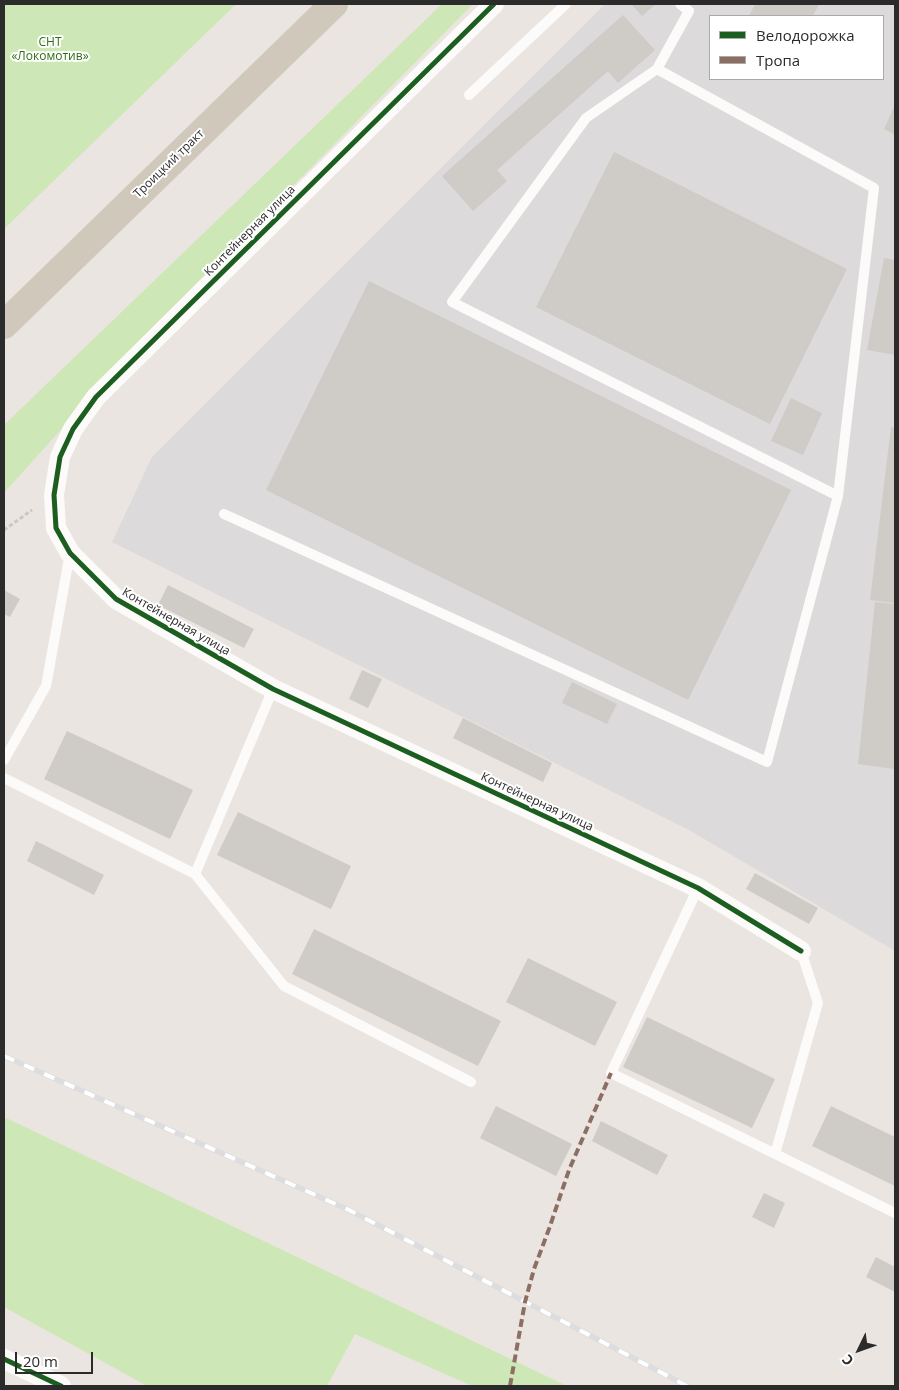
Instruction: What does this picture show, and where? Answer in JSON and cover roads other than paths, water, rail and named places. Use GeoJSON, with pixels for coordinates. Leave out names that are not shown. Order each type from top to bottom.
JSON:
{"type":"FeatureCollection","features":[{"type":"Feature","properties":{"kind":"main road","name":"Троицкий тракт"},"geometry":{"type":"LineString","coordinates":[[4,325],[334,4]]}},
{"type":"Feature","properties":{"kind":"street","name":"Контейнерная улица"},"geometry":{"type":"LineString","coordinates":[[494,4],[96,397],[73,429],[60,458],[54,495],[56,528],[70,553],[116,599],[273,689],[698,888],[801,951]]}},
{"type":"Feature","properties":{"kind":"street"},"geometry":{"type":"LineString","coordinates":[[4,1359],[60,1386]]}},
{"type":"Feature","properties":{"kind":"lane"},"geometry":{"type":"LineString","coordinates":[[469,95],[566,4]]}},
{"type":"Feature","properties":{"kind":"lane"},"geometry":{"type":"LineString","coordinates":[[680,4],[691,7],[657,69],[586,118],[452,302],[838,496]]}},
{"type":"Feature","properties":{"kind":"lane"},"geometry":{"type":"LineString","coordinates":[[224,514],[768,762],[838,496],[874,188],[657,69]]}},
{"type":"Feature","properties":{"kind":"lane"},"geometry":{"type":"LineString","coordinates":[[4,760],[46,686],[70,553]]}},
{"type":"Feature","properties":{"kind":"lane"},"geometry":{"type":"LineString","coordinates":[[195,874],[273,689]]}},
{"type":"Feature","properties":{"kind":"lane"},"geometry":{"type":"LineString","coordinates":[[4,778],[195,874],[284,986],[471,1082]]}},
{"type":"Feature","properties":{"kind":"lane"},"geometry":{"type":"LineString","coordinates":[[698,888],[611,1073],[895,1213]]}},
{"type":"Feature","properties":{"kind":"lane"},"geometry":{"type":"LineString","coordinates":[[775,1154],[818,1003],[801,951]]}},
{"type":"Feature","properties":{"kind":"railway"},"geometry":{"type":"LineString","coordinates":[[4,1056],[349,1210],[687,1386]]}},
{"type":"Feature","properties":{"kind":"park label","name":"СНТ «Локомотив»"},"geometry":{"type":"Point","coordinates":[50,50]}}]}
